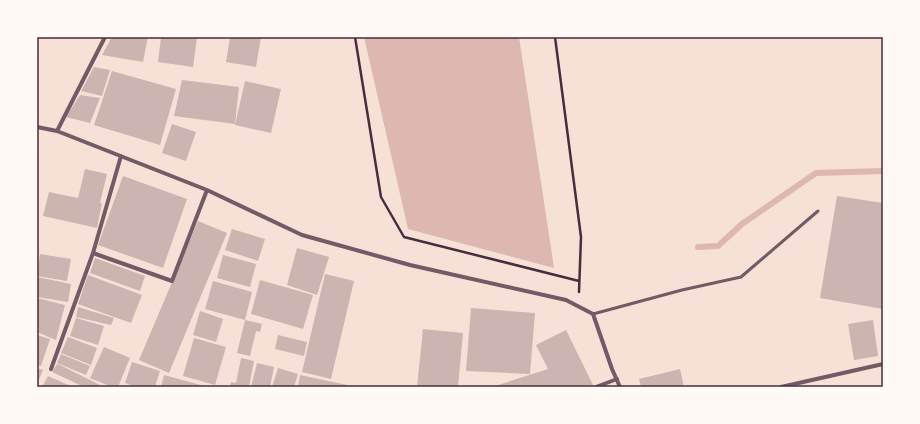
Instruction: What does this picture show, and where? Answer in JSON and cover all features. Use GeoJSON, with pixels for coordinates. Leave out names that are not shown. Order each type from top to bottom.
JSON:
{"type":"FeatureCollection","features":[{"type":"Feature","properties":{"kind":"street"},"geometry":{"type":"LineString","coordinates":[[57,131],[105,37]]}},
{"type":"Feature","properties":{"kind":"street"},"geometry":{"type":"LineString","coordinates":[[37,127],[57,131],[207,190],[302,235],[410,266],[566,300],[593,314],[620,387]]}},
{"type":"Feature","properties":{"kind":"street"},"geometry":{"type":"LineString","coordinates":[[51,369],[93,253],[121,156]]}},
{"type":"Feature","properties":{"kind":"street"},"geometry":{"type":"LineString","coordinates":[[93,253],[172,281],[207,190]]}},
{"type":"Feature","properties":{"kind":"street"},"geometry":{"type":"LineString","coordinates":[[781,387],[883,364]]}},
{"type":"Feature","properties":{"kind":"street"},"geometry":{"type":"LineString","coordinates":[[596,387],[617,379]]}},
{"type":"Feature","properties":{"kind":"lane"},"geometry":{"type":"LineString","coordinates":[[593,314],[682,290],[741,277],[818,211]]}},
{"type":"Feature","properties":{"kind":"path"},"geometry":{"type":"LineString","coordinates":[[355,37],[381,197],[404,237],[579,281]]}},
{"type":"Feature","properties":{"kind":"path"},"geometry":{"type":"LineString","coordinates":[[555,37],[581,237],[579,307]]}},
{"type":"Feature","properties":{"kind":"shaded area"},"geometry":{"type":"Polygon","coordinates":[[[364,37],[519,37],[554,268],[408,229],[364,37]]]}},
{"type":"Feature","properties":{"kind":"building"},"geometry":{"type":"Polygon","coordinates":[[[112,37],[148,37],[143,62],[102,55],[112,37]]]}},
{"type":"Feature","properties":{"kind":"building"},"geometry":{"type":"Polygon","coordinates":[[[161,37],[197,37],[193,67],[158,62],[161,37]]]}},
{"type":"Feature","properties":{"kind":"building"},"geometry":{"type":"Polygon","coordinates":[[[230,37],[261,37],[256,67],[226,62],[230,37]]]}},
{"type":"Feature","properties":{"kind":"building"},"geometry":{"type":"Polygon","coordinates":[[[94,67],[110,70],[102,96],[81,91],[94,67]]]}},
{"type":"Feature","properties":{"kind":"building"},"geometry":{"type":"Polygon","coordinates":[[[112,71],[176,89],[160,145],[94,125],[112,71]]]}},
{"type":"Feature","properties":{"kind":"building"},"geometry":{"type":"Polygon","coordinates":[[[182,80],[239,87],[235,124],[174,116],[182,80]]]}},
{"type":"Feature","properties":{"kind":"building"},"geometry":{"type":"Polygon","coordinates":[[[245,81],[281,89],[271,133],[235,125],[245,81]]]}},
{"type":"Feature","properties":{"kind":"building"},"geometry":{"type":"Polygon","coordinates":[[[80,95],[100,98],[90,123],[66,117],[80,95]]]}},
{"type":"Feature","properties":{"kind":"building"},"geometry":{"type":"Polygon","coordinates":[[[172,124],[196,132],[186,161],[162,153],[172,124]]]}},
{"type":"Feature","properties":{"kind":"building"},"geometry":{"type":"Polygon","coordinates":[[[85,169],[107,174],[100,203],[102,203],[97,228],[43,216],[49,192],[78,198],[85,169]]]}},
{"type":"Feature","properties":{"kind":"building"},"geometry":{"type":"Polygon","coordinates":[[[123,176],[187,199],[163,268],[98,245],[123,176]]]}},
{"type":"Feature","properties":{"kind":"building"},"geometry":{"type":"Polygon","coordinates":[[[837,196],[883,203],[883,309],[820,298],[837,196]]]}},
{"type":"Feature","properties":{"kind":"building"},"geometry":{"type":"Polygon","coordinates":[[[198,221],[227,233],[169,373],[139,360],[198,221]]]}},
{"type":"Feature","properties":{"kind":"building"},"geometry":{"type":"Polygon","coordinates":[[[232,229],[265,239],[258,261],[225,250],[232,229]]]}},
{"type":"Feature","properties":{"kind":"building"},"geometry":{"type":"Polygon","coordinates":[[[297,248],[329,257],[317,295],[287,285],[297,248]]]}},
{"type":"Feature","properties":{"kind":"building"},"geometry":{"type":"Polygon","coordinates":[[[40,254],[71,259],[67,281],[37,276],[40,254]]]}},
{"type":"Feature","properties":{"kind":"building"},"geometry":{"type":"Polygon","coordinates":[[[223,255],[256,264],[250,287],[217,278],[223,255]]]}},
{"type":"Feature","properties":{"kind":"building"},"geometry":{"type":"Polygon","coordinates":[[[95,258],[145,276],[140,291],[90,273],[95,258]]]}},
{"type":"Feature","properties":{"kind":"building"},"geometry":{"type":"Polygon","coordinates":[[[325,274],[354,281],[331,379],[302,372],[325,274]]]}},
{"type":"Feature","properties":{"kind":"building"},"geometry":{"type":"Polygon","coordinates":[[[88,275],[142,295],[131,323],[78,304],[88,275]]]}},
{"type":"Feature","properties":{"kind":"building"},"geometry":{"type":"Polygon","coordinates":[[[37,277],[71,284],[68,302],[37,297],[37,277]]]}},
{"type":"Feature","properties":{"kind":"building"},"geometry":{"type":"Polygon","coordinates":[[[260,280],[313,295],[303,329],[251,314],[260,280]]]}},
{"type":"Feature","properties":{"kind":"building"},"geometry":{"type":"Polygon","coordinates":[[[213,281],[252,292],[245,320],[205,309],[213,281]]]}},
{"type":"Feature","properties":{"kind":"building"},"geometry":{"type":"Polygon","coordinates":[[[37,298],[65,305],[56,340],[37,332],[37,298]]]}},
{"type":"Feature","properties":{"kind":"building"},"geometry":{"type":"Polygon","coordinates":[[[78,307],[114,318],[111,325],[76,317],[78,307]]]}},
{"type":"Feature","properties":{"kind":"building"},"geometry":{"type":"Polygon","coordinates":[[[471,308],[535,313],[530,374],[466,371],[471,308]]]}},
{"type":"Feature","properties":{"kind":"building"},"geometry":{"type":"Polygon","coordinates":[[[200,311],[223,319],[216,342],[193,335],[200,311]]]}},
{"type":"Feature","properties":{"kind":"building"},"geometry":{"type":"Polygon","coordinates":[[[76,318],[104,326],[98,345],[70,336],[76,318]]]}},
{"type":"Feature","properties":{"kind":"building"},"geometry":{"type":"Polygon","coordinates":[[[245,320],[262,324],[260,332],[256,331],[250,356],[237,353],[245,320]]]}},
{"type":"Feature","properties":{"kind":"building"},"geometry":{"type":"Polygon","coordinates":[[[873,320],[878,356],[854,360],[848,324],[873,320]]]}},
{"type":"Feature","properties":{"kind":"building"},"geometry":{"type":"Polygon","coordinates":[[[423,329],[463,333],[458,387],[417,387],[423,329]]]}},
{"type":"Feature","properties":{"kind":"building"},"geometry":{"type":"Polygon","coordinates":[[[566,330],[593,385],[587,387],[492,387],[548,369],[536,345],[566,330]]]}},
{"type":"Feature","properties":{"kind":"building"},"geometry":{"type":"Polygon","coordinates":[[[37,335],[50,339],[41,366],[37,365],[37,335]]]}},
{"type":"Feature","properties":{"kind":"building"},"geometry":{"type":"Polygon","coordinates":[[[278,335],[307,342],[304,356],[275,349],[278,335]]]}},
{"type":"Feature","properties":{"kind":"building"},"geometry":{"type":"Polygon","coordinates":[[[68,337],[97,348],[91,365],[61,353],[68,337]]]}},
{"type":"Feature","properties":{"kind":"building"},"geometry":{"type":"Polygon","coordinates":[[[194,338],[226,347],[215,385],[183,376],[194,338]]]}},
{"type":"Feature","properties":{"kind":"building"},"geometry":{"type":"Polygon","coordinates":[[[104,347],[130,358],[118,387],[112,387],[90,378],[104,347]]]}},
{"type":"Feature","properties":{"kind":"building"},"geometry":{"type":"Polygon","coordinates":[[[61,354],[90,366],[86,375],[57,363],[61,354]]]}},
{"type":"Feature","properties":{"kind":"building"},"geometry":{"type":"Polygon","coordinates":[[[241,358],[254,361],[249,387],[230,387],[231,382],[236,383],[241,358]]]}},
{"type":"Feature","properties":{"kind":"building"},"geometry":{"type":"Polygon","coordinates":[[[132,362],[160,371],[155,387],[136,387],[125,383],[132,362]]]}},
{"type":"Feature","properties":{"kind":"building"},"geometry":{"type":"Polygon","coordinates":[[[257,363],[274,367],[270,387],[251,387],[257,363]]]}},
{"type":"Feature","properties":{"kind":"building"},"geometry":{"type":"Polygon","coordinates":[[[57,364],[104,387],[84,387],[52,372],[57,364]]]}},
{"type":"Feature","properties":{"kind":"building"},"geometry":{"type":"Polygon","coordinates":[[[37,368],[43,370],[37,384],[37,368]]]}},
{"type":"Feature","properties":{"kind":"building"},"geometry":{"type":"Polygon","coordinates":[[[278,368],[298,374],[294,387],[272,387],[278,368]]]}},
{"type":"Feature","properties":{"kind":"building"},"geometry":{"type":"Polygon","coordinates":[[[680,369],[684,387],[641,387],[639,379],[680,369]]]}},
{"type":"Feature","properties":{"kind":"building"},"geometry":{"type":"Polygon","coordinates":[[[164,375],[208,387],[161,387],[164,375]]]}},
{"type":"Feature","properties":{"kind":"building"},"geometry":{"type":"Polygon","coordinates":[[[300,375],[352,386],[352,387],[298,387],[300,375]]]}},
{"type":"Feature","properties":{"kind":"building"},"geometry":{"type":"Polygon","coordinates":[[[48,376],[73,387],[42,387],[48,376]]]}},
{"type":"Feature","properties":{"kind":"waterway"},"geometry":{"type":"LineString","coordinates":[[698,247],[718,246],[742,224],[816,173],[883,171]]}}]}
